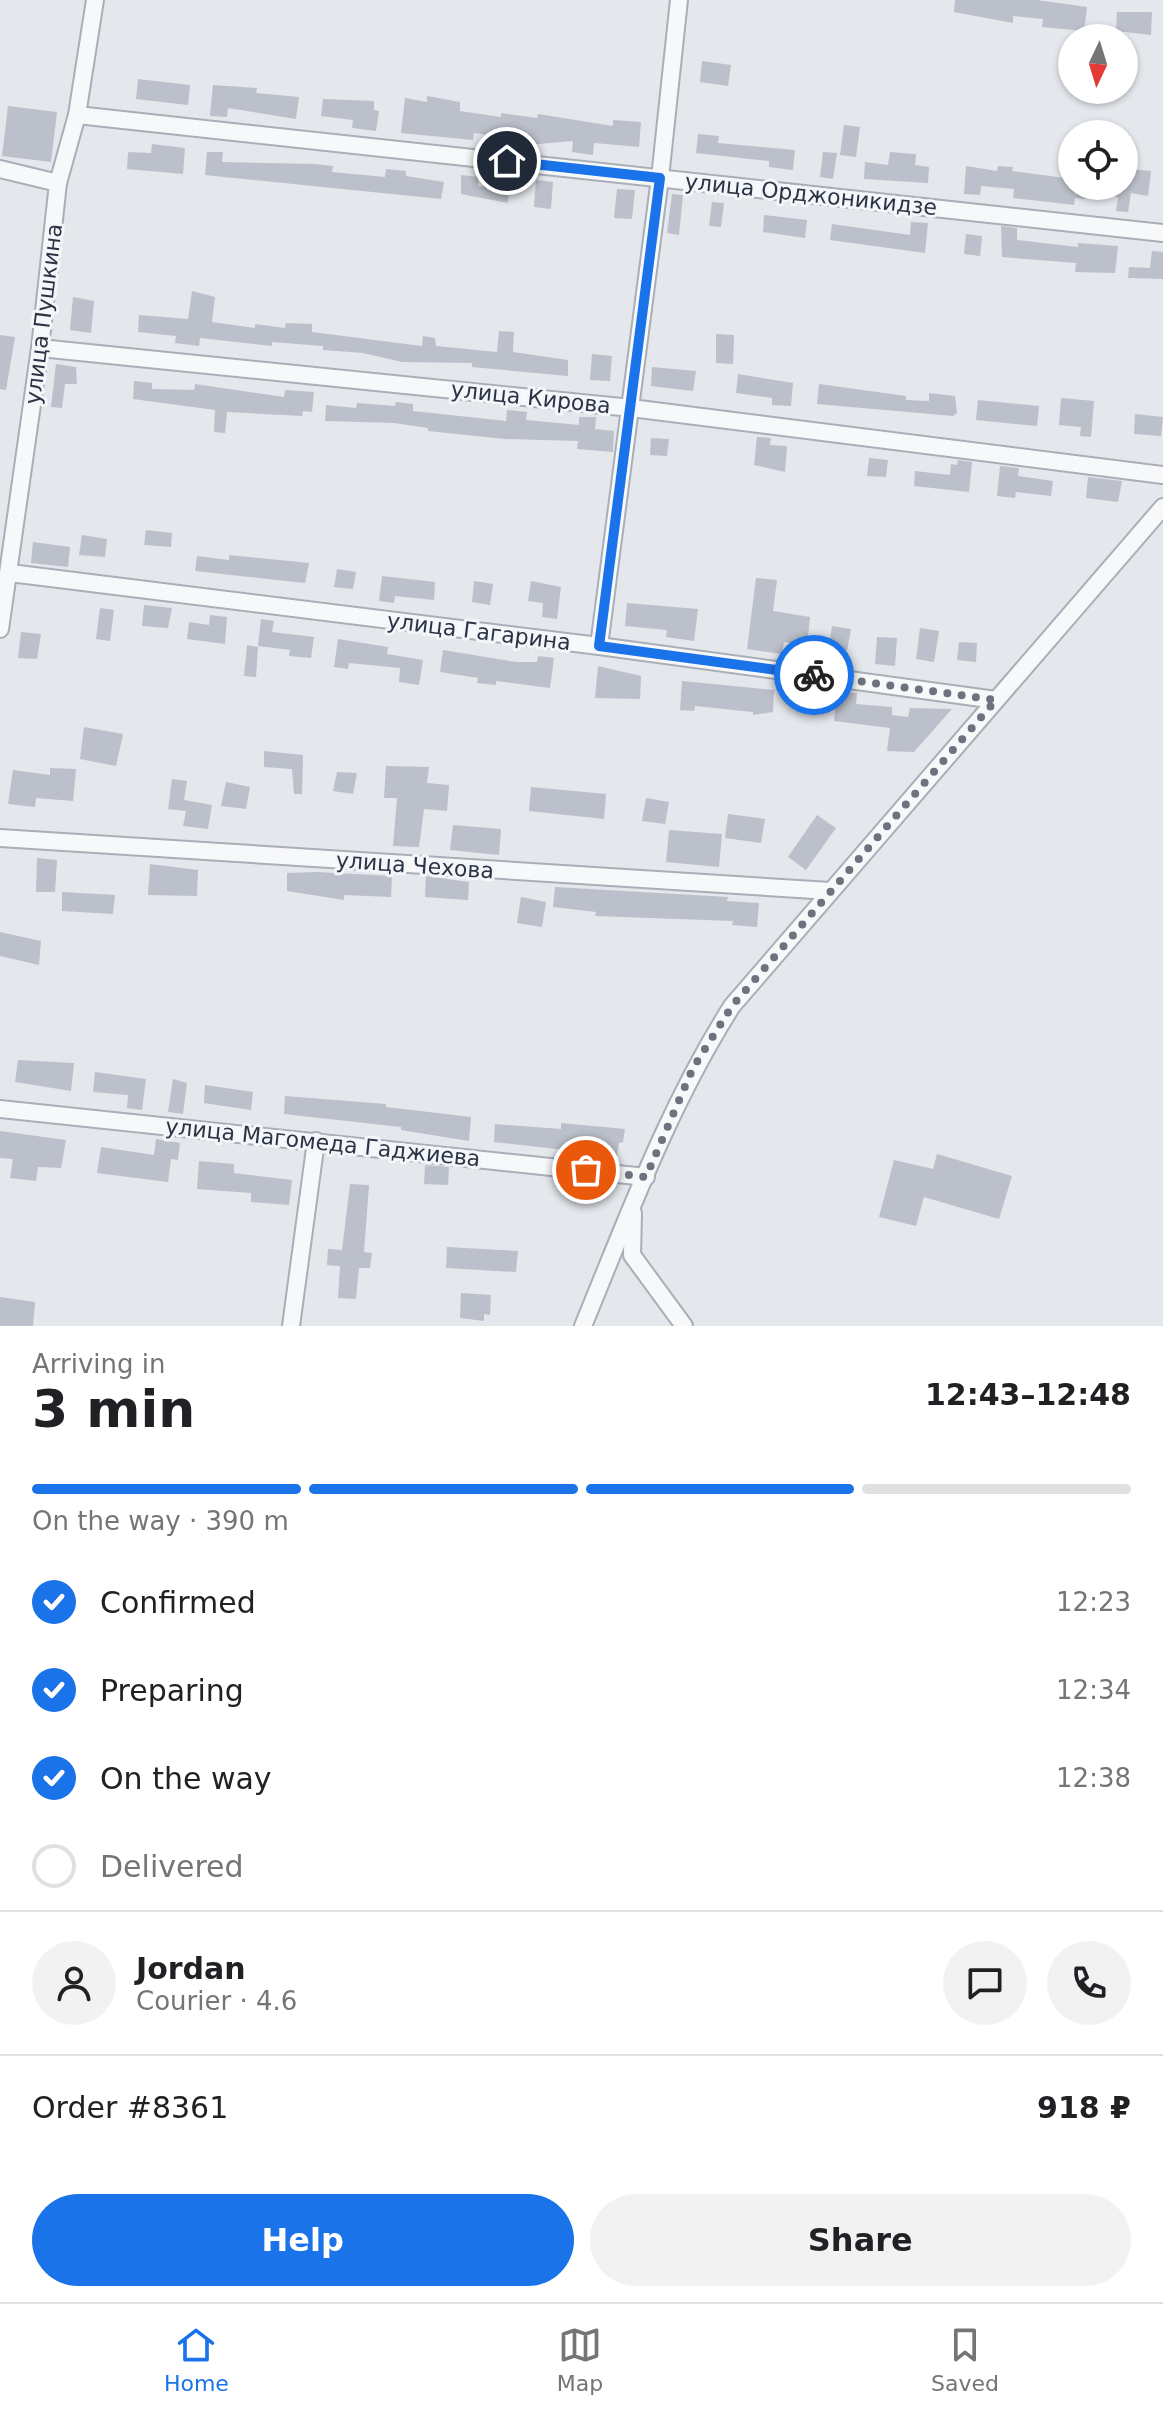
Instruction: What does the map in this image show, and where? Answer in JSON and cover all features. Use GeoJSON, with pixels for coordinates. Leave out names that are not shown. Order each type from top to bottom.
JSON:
{"type":"FeatureCollection","features":[{"type":"Feature","properties":{"kind":"street","name":"улица Пушкина"},"geometry":{"type":"LineString","coordinates":[[0,629],[40,348],[58,183],[77,115],[95,0]]}},
{"type":"Feature","properties":{"kind":"street"},"geometry":{"type":"LineString","coordinates":[[599,646],[660,178],[679,0]]}},
{"type":"Feature","properties":{"kind":"street","name":"улица Орджоникидзе"},"geometry":{"type":"LineString","coordinates":[[77,115],[1163,233]]}},
{"type":"Feature","properties":{"kind":"street"},"geometry":{"type":"LineString","coordinates":[[0,169],[58,183]]}},
{"type":"Feature","properties":{"kind":"street","name":"улица Кирова"},"geometry":{"type":"LineString","coordinates":[[40,348],[631,408],[1163,475]]}},
{"type":"Feature","properties":{"kind":"street"},"geometry":{"type":"LineString","coordinates":[[583,1326],[693,1068],[732,1006],[1163,507]]}},
{"type":"Feature","properties":{"kind":"street","name":"улица Гагарина"},"geometry":{"type":"LineString","coordinates":[[10,573],[599,646],[996,700]]}},
{"type":"Feature","properties":{"kind":"street","name":"улица Чехова"},"geometry":{"type":"LineString","coordinates":[[0,838],[830,891]]}},
{"type":"Feature","properties":{"kind":"street","name":"улица Магомеда Гаджиева"},"geometry":{"type":"LineString","coordinates":[[0,1109],[646,1177]]}},
{"type":"Feature","properties":{"kind":"street"},"geometry":{"type":"LineString","coordinates":[[291,1326],[316,1141]]}},
{"type":"Feature","properties":{"kind":"street"},"geometry":{"type":"LineString","coordinates":[[634,1203],[632,1255],[684,1326]]}},
{"type":"Feature","properties":{"kind":"building"},"geometry":{"type":"Polygon","coordinates":[[[955,0],[1037,0],[1087,7],[1085,24],[1058,24],[1058,29],[1042,27],[1043,19],[1013,16],[1013,23],[954,12],[955,0]]]}},
{"type":"Feature","properties":{"kind":"building"},"geometry":{"type":"Polygon","coordinates":[[[1117,12],[1152,12],[1151,35],[1138,34],[1138,24],[1116,24],[1117,12]]]}},
{"type":"Feature","properties":{"kind":"building"},"geometry":{"type":"Polygon","coordinates":[[[702,61],[731,65],[728,86],[700,82],[702,61]]]}},
{"type":"Feature","properties":{"kind":"building"},"geometry":{"type":"Polygon","coordinates":[[[138,79],[190,85],[188,105],[136,99],[138,79]]]}},
{"type":"Feature","properties":{"kind":"building"},"geometry":{"type":"Polygon","coordinates":[[[213,85],[257,88],[256,93],[299,97],[296,119],[228,108],[227,117],[210,116],[213,85]]]}},
{"type":"Feature","properties":{"kind":"building"},"geometry":{"type":"Polygon","coordinates":[[[427,96],[460,102],[460,111],[501,117],[501,113],[537,118],[538,114],[613,126],[613,120],[641,122],[639,147],[594,143],[593,155],[572,152],[573,141],[515,146],[497,144],[498,136],[474,133],[473,140],[401,133],[405,98],[427,102],[427,96]]]}},
{"type":"Feature","properties":{"kind":"building"},"geometry":{"type":"Polygon","coordinates":[[[323,99],[374,101],[374,110],[379,111],[376,131],[352,128],[353,120],[321,116],[323,99]]]}},
{"type":"Feature","properties":{"kind":"building"},"geometry":{"type":"Polygon","coordinates":[[[8,106],[57,112],[51,162],[2,156],[8,106]]]}},
{"type":"Feature","properties":{"kind":"building"},"geometry":{"type":"Polygon","coordinates":[[[844,125],[860,127],[856,157],[840,155],[844,125]]]}},
{"type":"Feature","properties":{"kind":"building"},"geometry":{"type":"Polygon","coordinates":[[[698,134],[719,136],[718,143],[795,150],[793,170],[769,167],[769,161],[696,153],[698,134]]]}},
{"type":"Feature","properties":{"kind":"building"},"geometry":{"type":"Polygon","coordinates":[[[152,144],[185,148],[183,174],[127,169],[128,152],[151,153],[152,144]]]}},
{"type":"Feature","properties":{"kind":"building"},"geometry":{"type":"Polygon","coordinates":[[[207,152],[223,152],[222,162],[315,164],[333,166],[332,172],[385,177],[386,169],[406,171],[406,176],[444,182],[441,199],[205,175],[207,152]]]}},
{"type":"Feature","properties":{"kind":"building"},"geometry":{"type":"Polygon","coordinates":[[[823,152],[837,153],[833,179],[820,177],[823,152]]]}},
{"type":"Feature","properties":{"kind":"building"},"geometry":{"type":"Polygon","coordinates":[[[890,152],[916,154],[915,165],[929,167],[928,183],[864,179],[865,162],[888,165],[890,152]]]}},
{"type":"Feature","properties":{"kind":"building"},"geometry":{"type":"Polygon","coordinates":[[[966,166],[997,171],[998,166],[1058,177],[1058,200],[1075,200],[1074,205],[1013,198],[1014,189],[981,186],[980,195],[964,194],[966,166]]]}},
{"type":"Feature","properties":{"kind":"building"},"geometry":{"type":"Polygon","coordinates":[[[1138,170],[1151,171],[1148,196],[1138,194],[1138,170]]]}},
{"type":"Feature","properties":{"kind":"building"},"geometry":{"type":"Polygon","coordinates":[[[461,175],[479,177],[478,186],[509,188],[508,203],[461,194],[461,175]]]}},
{"type":"Feature","properties":{"kind":"building"},"geometry":{"type":"Polygon","coordinates":[[[536,180],[553,182],[551,209],[534,207],[536,180]]]}},
{"type":"Feature","properties":{"kind":"building"},"geometry":{"type":"Polygon","coordinates":[[[617,189],[635,190],[632,219],[614,218],[617,189]]]}},
{"type":"Feature","properties":{"kind":"building"},"geometry":{"type":"Polygon","coordinates":[[[672,194],[683,195],[679,235],[667,233],[672,194]]]}},
{"type":"Feature","properties":{"kind":"building"},"geometry":{"type":"Polygon","coordinates":[[[1118,200],[1130,200],[1128,212],[1116,211],[1118,200]]]}},
{"type":"Feature","properties":{"kind":"building"},"geometry":{"type":"Polygon","coordinates":[[[712,202],[724,203],[721,227],[709,226],[712,202]]]}},
{"type":"Feature","properties":{"kind":"building"},"geometry":{"type":"Polygon","coordinates":[[[764,215],[807,220],[805,238],[763,232],[764,215]]]}},
{"type":"Feature","properties":{"kind":"building"},"geometry":{"type":"Polygon","coordinates":[[[911,222],[928,223],[925,253],[830,240],[832,224],[910,235],[911,222]]]}},
{"type":"Feature","properties":{"kind":"building"},"geometry":{"type":"Polygon","coordinates":[[[1001,226],[1017,228],[1017,240],[1078,247],[1078,243],[1118,246],[1115,273],[1075,272],[1076,263],[1002,257],[1001,226]]]}},
{"type":"Feature","properties":{"kind":"building"},"geometry":{"type":"Polygon","coordinates":[[[966,234],[982,236],[980,256],[964,254],[966,234]]]}},
{"type":"Feature","properties":{"kind":"building"},"geometry":{"type":"Polygon","coordinates":[[[1152,251],[1163,252],[1163,279],[1128,278],[1129,267],[1150,268],[1152,251]]]}},
{"type":"Feature","properties":{"kind":"building"},"geometry":{"type":"Polygon","coordinates":[[[192,291],[215,297],[212,322],[255,328],[255,324],[285,328],[286,323],[312,324],[312,332],[422,346],[423,336],[435,338],[436,346],[497,352],[499,331],[514,332],[513,352],[568,360],[568,376],[472,367],[472,363],[402,362],[363,353],[323,350],[323,346],[272,342],[272,346],[200,338],[199,346],[175,343],[176,336],[138,332],[139,315],[188,319],[192,291]]]}},
{"type":"Feature","properties":{"kind":"building"},"geometry":{"type":"Polygon","coordinates":[[[73,297],[94,301],[91,333],[70,330],[73,297]]]}},
{"type":"Feature","properties":{"kind":"building"},"geometry":{"type":"Polygon","coordinates":[[[716,334],[734,335],[733,364],[716,363],[716,334]]]}},
{"type":"Feature","properties":{"kind":"building"},"geometry":{"type":"Polygon","coordinates":[[[0,335],[15,337],[6,390],[0,389],[0,335]]]}},
{"type":"Feature","properties":{"kind":"building"},"geometry":{"type":"Polygon","coordinates":[[[592,354],[612,356],[610,381],[590,380],[592,354]]]}},
{"type":"Feature","properties":{"kind":"building"},"geometry":{"type":"Polygon","coordinates":[[[56,364],[76,367],[77,384],[65,384],[62,408],[51,407],[56,364]]]}},
{"type":"Feature","properties":{"kind":"building"},"geometry":{"type":"Polygon","coordinates":[[[652,367],[696,371],[693,391],[651,386],[652,367]]]}},
{"type":"Feature","properties":{"kind":"building"},"geometry":{"type":"Polygon","coordinates":[[[738,374],[793,383],[791,406],[772,405],[772,398],[736,393],[738,374]]]}},
{"type":"Feature","properties":{"kind":"building"},"geometry":{"type":"Polygon","coordinates":[[[134,381],[152,383],[152,389],[194,390],[195,384],[284,397],[285,390],[314,392],[312,412],[303,411],[302,416],[227,412],[225,433],[214,432],[215,410],[133,399],[134,381]]]}},
{"type":"Feature","properties":{"kind":"building"},"geometry":{"type":"Polygon","coordinates":[[[819,384],[906,396],[906,400],[929,401],[929,393],[955,396],[957,413],[953,416],[817,404],[819,384]]]}},
{"type":"Feature","properties":{"kind":"building"},"geometry":{"type":"Polygon","coordinates":[[[1061,398],[1094,401],[1091,437],[1080,436],[1081,427],[1059,425],[1061,398]]]}},
{"type":"Feature","properties":{"kind":"building"},"geometry":{"type":"Polygon","coordinates":[[[978,400],[1039,406],[1037,426],[976,420],[978,400]]]}},
{"type":"Feature","properties":{"kind":"building"},"geometry":{"type":"Polygon","coordinates":[[[396,402],[413,404],[413,411],[506,421],[507,410],[527,412],[526,420],[579,425],[579,417],[596,417],[595,429],[614,431],[613,452],[577,449],[578,441],[504,439],[428,431],[428,428],[394,423],[325,421],[326,405],[356,408],[357,403],[395,406],[396,402]]]}},
{"type":"Feature","properties":{"kind":"building"},"geometry":{"type":"Polygon","coordinates":[[[1135,414],[1163,417],[1161,436],[1134,434],[1135,414]]]}},
{"type":"Feature","properties":{"kind":"building"},"geometry":{"type":"Polygon","coordinates":[[[757,437],[771,438],[770,445],[787,446],[785,472],[754,465],[757,437]]]}},
{"type":"Feature","properties":{"kind":"building"},"geometry":{"type":"Polygon","coordinates":[[[651,438],[669,439],[667,456],[650,455],[651,438]]]}},
{"type":"Feature","properties":{"kind":"building"},"geometry":{"type":"Polygon","coordinates":[[[869,458],[888,460],[886,477],[867,476],[869,458]]]}},
{"type":"Feature","properties":{"kind":"building"},"geometry":{"type":"Polygon","coordinates":[[[958,460],[972,462],[969,492],[914,486],[915,471],[950,475],[951,464],[957,465],[958,460]]]}},
{"type":"Feature","properties":{"kind":"building"},"geometry":{"type":"Polygon","coordinates":[[[1000,466],[1019,468],[1018,476],[1053,481],[1051,496],[1016,492],[1015,498],[997,496],[1000,466]]]}},
{"type":"Feature","properties":{"kind":"building"},"geometry":{"type":"Polygon","coordinates":[[[1088,477],[1122,481],[1118,502],[1086,498],[1088,477]]]}},
{"type":"Feature","properties":{"kind":"building"},"geometry":{"type":"Polygon","coordinates":[[[146,530],[172,533],[171,547],[144,545],[146,530]]]}},
{"type":"Feature","properties":{"kind":"building"},"geometry":{"type":"Polygon","coordinates":[[[82,535],[107,539],[105,557],[79,555],[82,535]]]}},
{"type":"Feature","properties":{"kind":"building"},"geometry":{"type":"Polygon","coordinates":[[[33,542],[70,547],[68,567],[31,563],[33,542]]]}},
{"type":"Feature","properties":{"kind":"building"},"geometry":{"type":"Polygon","coordinates":[[[229,555],[309,563],[305,583],[195,571],[197,556],[229,560],[229,555]]]}},
{"type":"Feature","properties":{"kind":"building"},"geometry":{"type":"Polygon","coordinates":[[[337,569],[356,572],[353,589],[334,587],[337,569]]]}},
{"type":"Feature","properties":{"kind":"building"},"geometry":{"type":"Polygon","coordinates":[[[382,576],[435,582],[434,600],[395,596],[394,603],[379,601],[382,576]]]}},
{"type":"Feature","properties":{"kind":"building"},"geometry":{"type":"Polygon","coordinates":[[[756,578],[777,580],[773,611],[810,617],[807,646],[784,642],[782,654],[747,649],[756,578]]]}},
{"type":"Feature","properties":{"kind":"building"},"geometry":{"type":"Polygon","coordinates":[[[474,581],[493,584],[490,605],[472,602],[474,581]]]}},
{"type":"Feature","properties":{"kind":"building"},"geometry":{"type":"Polygon","coordinates":[[[531,581],[561,587],[557,619],[542,617],[543,603],[528,601],[531,581]]]}},
{"type":"Feature","properties":{"kind":"building"},"geometry":{"type":"Polygon","coordinates":[[[627,603],[698,609],[694,641],[666,637],[667,630],[625,626],[627,603]]]}},
{"type":"Feature","properties":{"kind":"building"},"geometry":{"type":"Polygon","coordinates":[[[144,605],[172,608],[168,628],[142,626],[144,605]]]}},
{"type":"Feature","properties":{"kind":"building"},"geometry":{"type":"Polygon","coordinates":[[[100,608],[114,610],[110,641],[96,639],[100,608]]]}},
{"type":"Feature","properties":{"kind":"building"},"geometry":{"type":"Polygon","coordinates":[[[210,615],[227,617],[225,644],[187,639],[189,622],[209,625],[210,615]]]}},
{"type":"Feature","properties":{"kind":"building"},"geometry":{"type":"Polygon","coordinates":[[[261,619],[274,621],[272,632],[314,637],[311,658],[289,656],[290,650],[258,646],[261,619]]]}},
{"type":"Feature","properties":{"kind":"building"},"geometry":{"type":"Polygon","coordinates":[[[832,626],[851,629],[847,651],[829,647],[832,626]]]}},
{"type":"Feature","properties":{"kind":"building"},"geometry":{"type":"Polygon","coordinates":[[[920,628],[939,631],[934,662],[916,659],[920,628]]]}},
{"type":"Feature","properties":{"kind":"building"},"geometry":{"type":"Polygon","coordinates":[[[21,632],[41,634],[37,659],[18,658],[21,632]]]}},
{"type":"Feature","properties":{"kind":"building"},"geometry":{"type":"Polygon","coordinates":[[[877,637],[897,638],[895,666],[875,664],[877,637]]]}},
{"type":"Feature","properties":{"kind":"building"},"geometry":{"type":"Polygon","coordinates":[[[338,639],[388,647],[387,654],[423,660],[419,685],[399,682],[400,668],[349,663],[348,669],[334,667],[338,639]]]}},
{"type":"Feature","properties":{"kind":"building"},"geometry":{"type":"Polygon","coordinates":[[[959,642],[977,643],[976,662],[957,660],[959,642]]]}},
{"type":"Feature","properties":{"kind":"building"},"geometry":{"type":"Polygon","coordinates":[[[247,645],[258,647],[256,677],[244,676],[247,645]]]}},
{"type":"Feature","properties":{"kind":"building"},"geometry":{"type":"Polygon","coordinates":[[[443,650],[516,662],[537,662],[538,656],[554,658],[550,688],[496,681],[496,685],[477,683],[478,678],[440,672],[443,650]]]}},
{"type":"Feature","properties":{"kind":"building"},"geometry":{"type":"Polygon","coordinates":[[[598,666],[641,676],[640,699],[595,698],[598,666]]]}},
{"type":"Feature","properties":{"kind":"building"},"geometry":{"type":"Polygon","coordinates":[[[682,681],[774,690],[773,712],[753,715],[753,712],[695,706],[694,711],[680,710],[682,681]]]}},
{"type":"Feature","properties":{"kind":"building"},"geometry":{"type":"Polygon","coordinates":[[[837,692],[857,693],[856,704],[892,707],[892,715],[908,717],[910,708],[952,709],[914,752],[887,751],[890,728],[834,721],[837,692]]]}},
{"type":"Feature","properties":{"kind":"building"},"geometry":{"type":"Polygon","coordinates":[[[84,727],[123,734],[116,766],[80,759],[84,727]]]}},
{"type":"Feature","properties":{"kind":"building"},"geometry":{"type":"Polygon","coordinates":[[[264,751],[303,755],[302,794],[294,794],[292,769],[264,767],[264,751]]]}},
{"type":"Feature","properties":{"kind":"building"},"geometry":{"type":"Polygon","coordinates":[[[386,766],[429,767],[427,783],[449,785],[447,811],[424,809],[419,847],[393,846],[397,798],[384,798],[386,766]]]}},
{"type":"Feature","properties":{"kind":"building"},"geometry":{"type":"Polygon","coordinates":[[[50,768],[76,769],[73,801],[36,798],[35,807],[8,804],[13,770],[50,775],[50,768]]]}},
{"type":"Feature","properties":{"kind":"building"},"geometry":{"type":"Polygon","coordinates":[[[337,772],[357,773],[353,794],[333,791],[337,772]]]}},
{"type":"Feature","properties":{"kind":"building"},"geometry":{"type":"Polygon","coordinates":[[[172,779],[187,781],[184,800],[212,805],[208,829],[183,826],[186,811],[168,809],[172,779]]]}},
{"type":"Feature","properties":{"kind":"building"},"geometry":{"type":"Polygon","coordinates":[[[226,782],[250,787],[246,809],[221,806],[226,782]]]}},
{"type":"Feature","properties":{"kind":"building"},"geometry":{"type":"Polygon","coordinates":[[[531,787],[606,794],[604,819],[529,811],[531,787]]]}},
{"type":"Feature","properties":{"kind":"building"},"geometry":{"type":"Polygon","coordinates":[[[646,798],[669,802],[665,824],[642,821],[646,798]]]}},
{"type":"Feature","properties":{"kind":"building"},"geometry":{"type":"Polygon","coordinates":[[[728,814],[765,819],[761,843],[725,838],[728,814]]]}},
{"type":"Feature","properties":{"kind":"building"},"geometry":{"type":"Polygon","coordinates":[[[817,815],[836,828],[806,870],[788,857],[817,815]]]}},
{"type":"Feature","properties":{"kind":"building"},"geometry":{"type":"Polygon","coordinates":[[[453,825],[501,829],[499,855],[450,850],[453,825]]]}},
{"type":"Feature","properties":{"kind":"building"},"geometry":{"type":"Polygon","coordinates":[[[669,830],[722,834],[719,867],[666,862],[669,830]]]}},
{"type":"Feature","properties":{"kind":"building"},"geometry":{"type":"Polygon","coordinates":[[[37,858],[57,860],[55,892],[36,892],[37,858]]]}},
{"type":"Feature","properties":{"kind":"building"},"geometry":{"type":"Polygon","coordinates":[[[150,864],[198,870],[197,896],[148,895],[150,864]]]}},
{"type":"Feature","properties":{"kind":"building"},"geometry":{"type":"Polygon","coordinates":[[[287,873],[392,876],[391,897],[344,895],[344,900],[287,891],[287,873]]]}},
{"type":"Feature","properties":{"kind":"building"},"geometry":{"type":"Polygon","coordinates":[[[426,876],[469,882],[468,900],[425,897],[426,876]]]}},
{"type":"Feature","properties":{"kind":"building"},"geometry":{"type":"Polygon","coordinates":[[[555,887],[728,897],[727,901],[759,903],[757,927],[732,925],[733,921],[595,916],[596,912],[553,907],[555,887]]]}},
{"type":"Feature","properties":{"kind":"building"},"geometry":{"type":"Polygon","coordinates":[[[62,892],[115,895],[113,914],[62,911],[62,892]]]}},
{"type":"Feature","properties":{"kind":"building"},"geometry":{"type":"Polygon","coordinates":[[[521,897],[546,902],[542,927],[517,923],[521,897]]]}},
{"type":"Feature","properties":{"kind":"building"},"geometry":{"type":"Polygon","coordinates":[[[0,932],[41,941],[39,965],[0,956],[0,932]]]}},
{"type":"Feature","properties":{"kind":"building"},"geometry":{"type":"Polygon","coordinates":[[[18,1060],[74,1063],[71,1091],[15,1082],[18,1060]]]}},
{"type":"Feature","properties":{"kind":"building"},"geometry":{"type":"Polygon","coordinates":[[[95,1072],[146,1079],[142,1110],[127,1108],[128,1095],[93,1092],[95,1072]]]}},
{"type":"Feature","properties":{"kind":"building"},"geometry":{"type":"Polygon","coordinates":[[[173,1079],[187,1083],[183,1114],[168,1112],[173,1079]]]}},
{"type":"Feature","properties":{"kind":"building"},"geometry":{"type":"Polygon","coordinates":[[[205,1085],[253,1092],[251,1110],[204,1103],[205,1085]]]}},
{"type":"Feature","properties":{"kind":"building"},"geometry":{"type":"Polygon","coordinates":[[[285,1096],[386,1104],[386,1107],[471,1117],[469,1141],[401,1130],[401,1127],[284,1114],[285,1096]]]}},
{"type":"Feature","properties":{"kind":"building"},"geometry":{"type":"Polygon","coordinates":[[[561,1123],[625,1129],[617,1156],[494,1142],[495,1124],[561,1129],[561,1123]]]}},
{"type":"Feature","properties":{"kind":"building"},"geometry":{"type":"Polygon","coordinates":[[[0,1131],[66,1140],[61,1168],[38,1167],[36,1181],[10,1178],[13,1159],[0,1158],[0,1131]]]}},
{"type":"Feature","properties":{"kind":"building"},"geometry":{"type":"Polygon","coordinates":[[[156,1139],[180,1143],[178,1160],[171,1159],[168,1182],[97,1173],[101,1147],[154,1155],[156,1139]]]}},
{"type":"Feature","properties":{"kind":"building"},"geometry":{"type":"Polygon","coordinates":[[[937,1154],[1012,1176],[999,1219],[924,1197],[916,1226],[879,1217],[894,1160],[933,1169],[937,1154]]]}},
{"type":"Feature","properties":{"kind":"building"},"geometry":{"type":"Polygon","coordinates":[[[199,1161],[234,1164],[234,1173],[292,1180],[289,1205],[251,1202],[251,1193],[197,1189],[199,1161]]]}},
{"type":"Feature","properties":{"kind":"building"},"geometry":{"type":"Polygon","coordinates":[[[425,1165],[449,1167],[448,1185],[424,1184],[425,1165]]]}},
{"type":"Feature","properties":{"kind":"building"},"geometry":{"type":"Polygon","coordinates":[[[350,1184],[369,1185],[364,1252],[372,1253],[370,1268],[359,1268],[356,1299],[338,1298],[340,1266],[327,1265],[328,1249],[342,1250],[350,1184]]]}},
{"type":"Feature","properties":{"kind":"building"},"geometry":{"type":"Polygon","coordinates":[[[447,1247],[518,1251],[516,1272],[446,1268],[447,1247]]]}},
{"type":"Feature","properties":{"kind":"building"},"geometry":{"type":"Polygon","coordinates":[[[461,1293],[491,1295],[490,1315],[484,1314],[484,1321],[460,1318],[461,1293]]]}},
{"type":"Feature","properties":{"kind":"building"},"geometry":{"type":"Polygon","coordinates":[[[0,1297],[35,1302],[33,1326],[0,1326],[0,1297]]]}},
{"type":"Feature","properties":{"kind":"way so far"},"geometry":{"type":"LineString","coordinates":[[586,1170],[646,1177],[693,1068],[732,1006],[996,700],[814,675]]}},
{"type":"Feature","properties":{"kind":"route"},"geometry":{"type":"LineString","coordinates":[[507,161],[660,178],[599,646],[814,675]]}}]}
